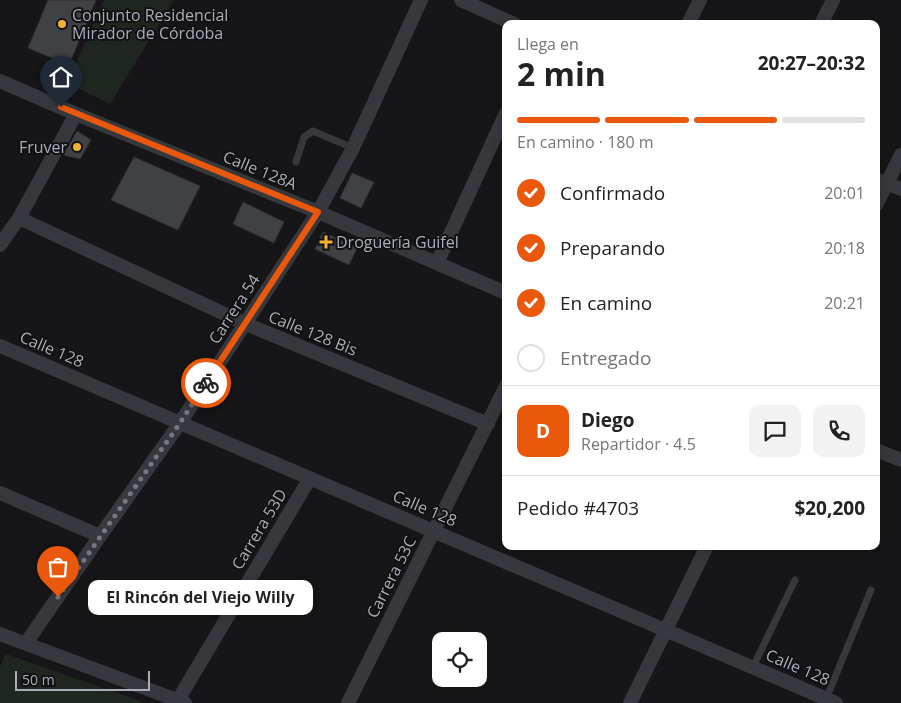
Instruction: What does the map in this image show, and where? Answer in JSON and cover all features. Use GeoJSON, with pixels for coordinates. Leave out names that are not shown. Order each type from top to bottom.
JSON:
{"type":"FeatureCollection","features":[{"type":"Feature","properties":{"kind":"street","name":"Carrera 54"},"geometry":{"type":"LineString","coordinates":[[26,643],[180,423],[318,212],[353,148],[421,0]]}},
{"type":"Feature","properties":{"kind":"street"},"geometry":{"type":"LineString","coordinates":[[461,0],[505,20]]}},
{"type":"Feature","properties":{"kind":"street"},"geometry":{"type":"LineString","coordinates":[[690,20],[700,0]]}},
{"type":"Feature","properties":{"kind":"street"},"geometry":{"type":"LineString","coordinates":[[823,20],[833,0]]}},
{"type":"Feature","properties":{"kind":"street","name":"Calle 128A"},"geometry":{"type":"LineString","coordinates":[[0,81],[76,114],[318,212],[502,291]]}},
{"type":"Feature","properties":{"kind":"street"},"geometry":{"type":"LineString","coordinates":[[0,245],[19,218],[76,114]]}},
{"type":"Feature","properties":{"kind":"street"},"geometry":{"type":"LineString","coordinates":[[437,263],[502,122]]}},
{"type":"Feature","properties":{"kind":"street"},"geometry":{"type":"LineString","coordinates":[[901,154],[882,181],[901,190]]}},
{"type":"Feature","properties":{"kind":"street","name":"Calle 128 Bis"},"geometry":{"type":"LineString","coordinates":[[19,218],[246,324],[488,424]]}},
{"type":"Feature","properties":{"kind":"street","name":"Calle 128"},"geometry":{"type":"LineString","coordinates":[[0,346],[831,701]]}},
{"type":"Feature","properties":{"kind":"street","name":"Carrera 53C"},"geometry":{"type":"LineString","coordinates":[[348,703],[502,394]]}},
{"type":"Feature","properties":{"kind":"street"},"geometry":{"type":"LineString","coordinates":[[880,452],[901,460]]}},
{"type":"Feature","properties":{"kind":"street","name":"Carrera 53D"},"geometry":{"type":"LineString","coordinates":[[181,702],[310,478]]}},
{"type":"Feature","properties":{"kind":"street"},"geometry":{"type":"LineString","coordinates":[[0,493],[100,536]]}},
{"type":"Feature","properties":{"kind":"street"},"geometry":{"type":"LineString","coordinates":[[630,703],[704,550]]}},
{"type":"Feature","properties":{"kind":"street"},"geometry":{"type":"LineString","coordinates":[[0,634],[181,702]]}},
{"type":"Feature","properties":{"kind":"lane"},"geometry":{"type":"LineString","coordinates":[[296,162],[304,137],[313,131],[353,148]]}},
{"type":"Feature","properties":{"kind":"lane"},"geometry":{"type":"LineString","coordinates":[[754,667],[795,580]]}},
{"type":"Feature","properties":{"kind":"lane"},"geometry":{"type":"LineString","coordinates":[[831,701],[871,590]]}},
{"type":"Feature","properties":{"kind":"shaded area"},"geometry":{"type":"Polygon","coordinates":[[[104,0],[174,0],[110,104],[67,83],[104,0]]]}},
{"type":"Feature","properties":{"kind":"shaded area"},"geometry":{"type":"Polygon","coordinates":[[[6,654],[146,703],[0,703],[0,667],[6,654]]]}},
{"type":"Feature","properties":{"kind":"building","name":"Conjunto Residencial Mirador de Córdoba"},"geometry":{"type":"Polygon","coordinates":[[[48,0],[96,0],[69,65],[28,48],[48,0]]]}},
{"type":"Feature","properties":{"kind":"building","name":"Fruver"},"geometry":{"type":"Polygon","coordinates":[[[77,131],[91,140],[80,159],[63,155],[77,131]]]}},
{"type":"Feature","properties":{"kind":"building"},"geometry":{"type":"Polygon","coordinates":[[[134,157],[200,186],[178,230],[111,200],[134,157]]]}},
{"type":"Feature","properties":{"kind":"building"},"geometry":{"type":"Polygon","coordinates":[[[352,173],[374,182],[361,208],[340,198],[352,173]]]}},
{"type":"Feature","properties":{"kind":"building"},"geometry":{"type":"Polygon","coordinates":[[[243,202],[284,222],[274,243],[233,224],[243,202]]]}},
{"type":"Feature","properties":{"kind":"building"},"geometry":{"type":"Polygon","coordinates":[[[323,232],[357,248],[349,265],[315,249],[323,232]]]}},
{"type":"Feature","properties":{"kind":"way so far"},"geometry":{"type":"LineString","coordinates":[[58,597],[206,383]]}},
{"type":"Feature","properties":{"kind":"place","name":"Conjunto Residencial Mirador de Córdoba"},"geometry":{"type":"Point","coordinates":[62,24]}},
{"type":"Feature","properties":{"kind":"place","name":"Fruver"},"geometry":{"type":"Point","coordinates":[77,147]}},
{"type":"Feature","properties":{"kind":"place","name":"Droguería Guifel"},"geometry":{"type":"Point","coordinates":[326,242]}},
{"type":"Feature","properties":{"kind":"place","name":"El Rincón del Viejo Willy"},"geometry":{"type":"Point","coordinates":[58,597]}},
{"type":"Feature","properties":{"kind":"route"},"geometry":{"type":"LineString","coordinates":[[61,107],[318,212],[206,383]]}}]}
